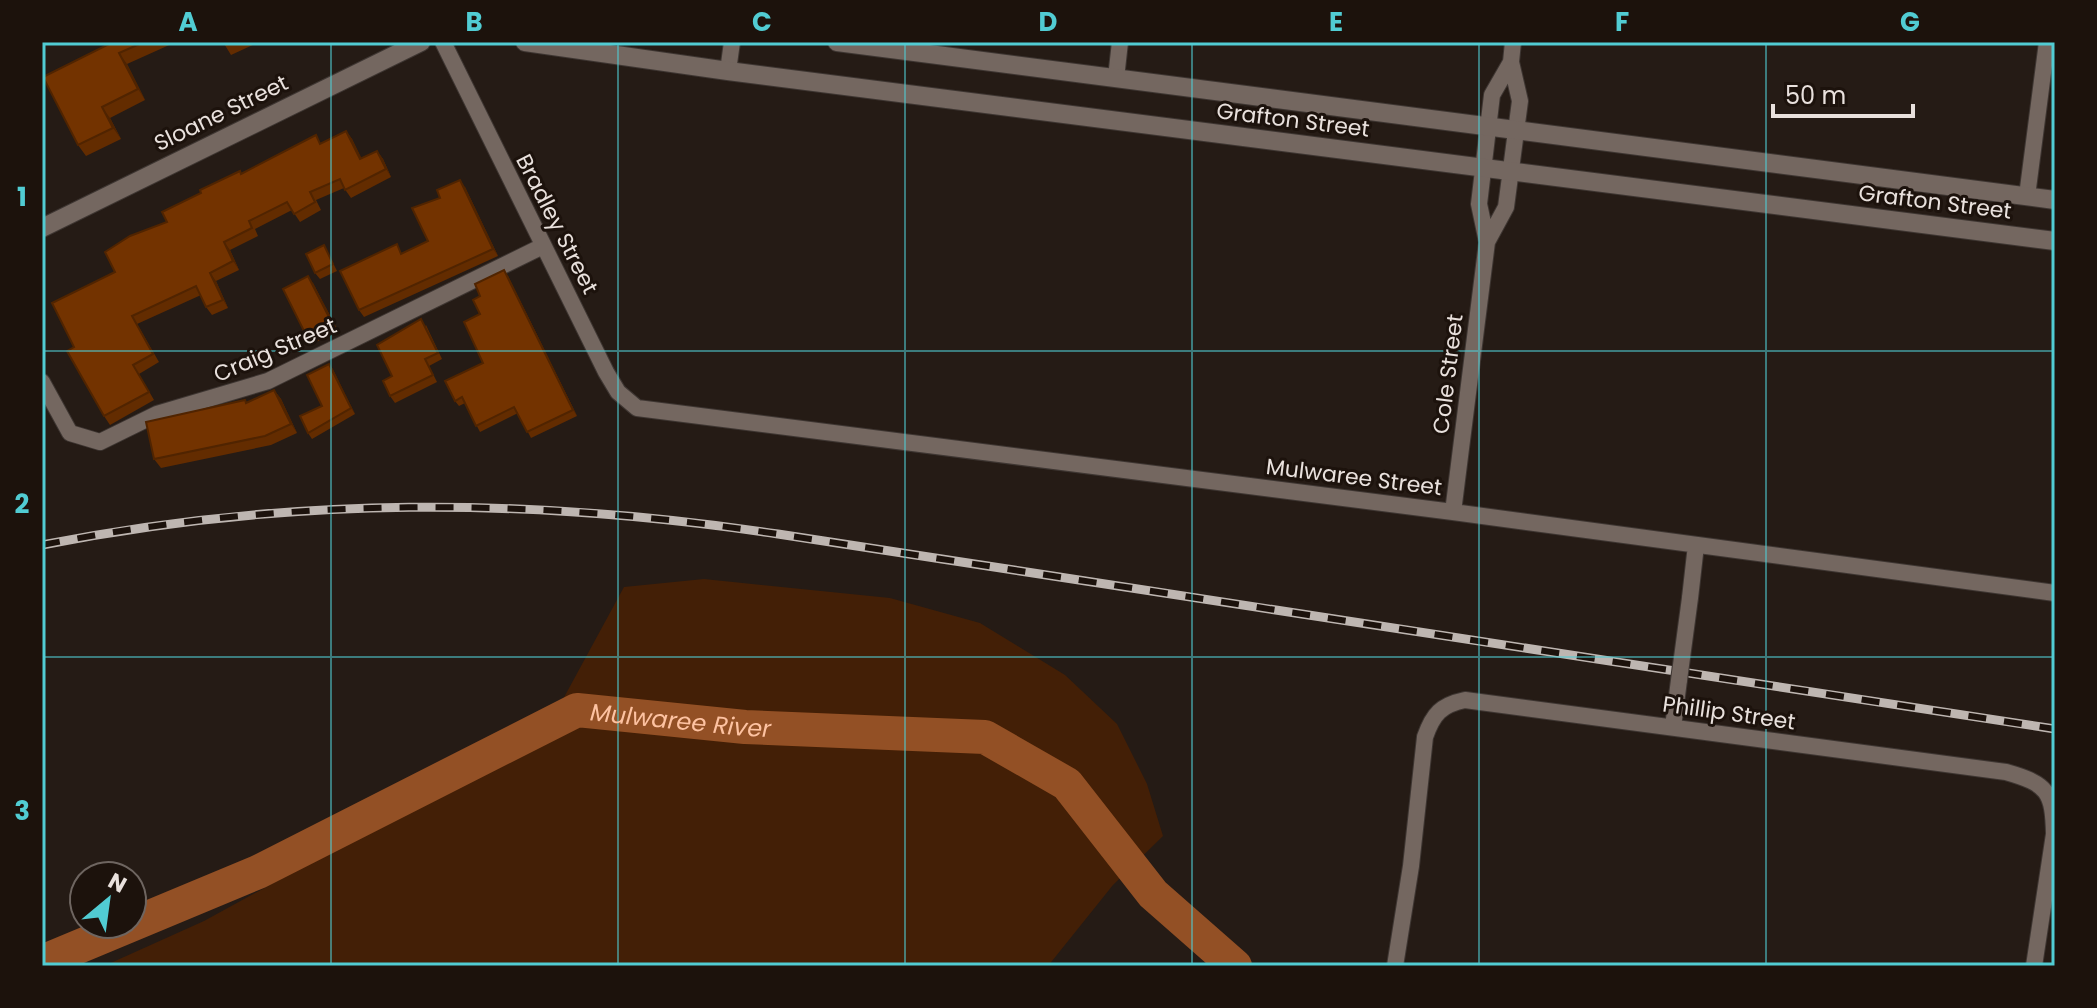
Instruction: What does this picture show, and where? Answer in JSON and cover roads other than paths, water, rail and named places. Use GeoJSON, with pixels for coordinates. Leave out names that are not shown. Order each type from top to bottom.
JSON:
{"type":"FeatureCollection","features":[{"type":"Feature","properties":{"kind":"street","name":"Sloane Street"},"geometry":{"type":"LineString","coordinates":[[42,228],[421,42]]}},
{"type":"Feature","properties":{"kind":"street","name":"Bradley Street"},"geometry":{"type":"LineString","coordinates":[[443,42],[618,392],[637,408],[647,410]]}},
{"type":"Feature","properties":{"kind":"street","name":"Grafton Street"},"geometry":{"type":"LineString","coordinates":[[525,42],[728,71],[2055,241]]}},
{"type":"Feature","properties":{"kind":"street"},"geometry":{"type":"LineString","coordinates":[[728,71],[732,42]]}},
{"type":"Feature","properties":{"kind":"street","name":"Grafton Street"},"geometry":{"type":"LineString","coordinates":[[837,42],[2055,200]]}},
{"type":"Feature","properties":{"kind":"street"},"geometry":{"type":"LineString","coordinates":[[1116,78],[1120,42]]}},
{"type":"Feature","properties":{"kind":"street","name":"Cole Street"},"geometry":{"type":"LineString","coordinates":[[1487,242],[1506,207],[1520,100],[1511,62],[1513,42]]}},
{"type":"Feature","properties":{"kind":"street"},"geometry":{"type":"LineString","coordinates":[[2027,196],[2047,42]]}},
{"type":"Feature","properties":{"kind":"street","name":"Cole Street"},"geometry":{"type":"LineString","coordinates":[[1453,512],[1487,242],[1479,204],[1492,95],[1511,62]]}},
{"type":"Feature","properties":{"kind":"street","name":"Craig Street"},"geometry":{"type":"LineString","coordinates":[[42,382],[70,433],[100,442],[157,414],[268,381],[543,246]]}},
{"type":"Feature","properties":{"kind":"street","name":"Mulwaree Street"},"geometry":{"type":"LineString","coordinates":[[647,410],[1453,512],[2055,593]]}},
{"type":"Feature","properties":{"kind":"street"},"geometry":{"type":"LineString","coordinates":[[1673,727],[1696,545]]}},
{"type":"Feature","properties":{"kind":"street","name":"Phillip Street"},"geometry":{"type":"LineString","coordinates":[[1395,966],[1409,879],[1425,737],[1432,717],[1446,704],[1465,700],[2006,772],[2044,787],[2051,798],[2054,834],[2034,966]]}},
{"type":"Feature","properties":{"kind":"waterway","name":"Mulwaree River"},"geometry":{"type":"LineString","coordinates":[[42,962],[258,872],[577,710],[745,727],[985,737],[1067,784],[1153,894],[1235,966]]}},
{"type":"Feature","properties":{"kind":"railway"},"geometry":{"type":"LineString","coordinates":[[42,545],[227,517],[318,510],[410,507],[593,513],[778,534],[2055,729]]}}]}
